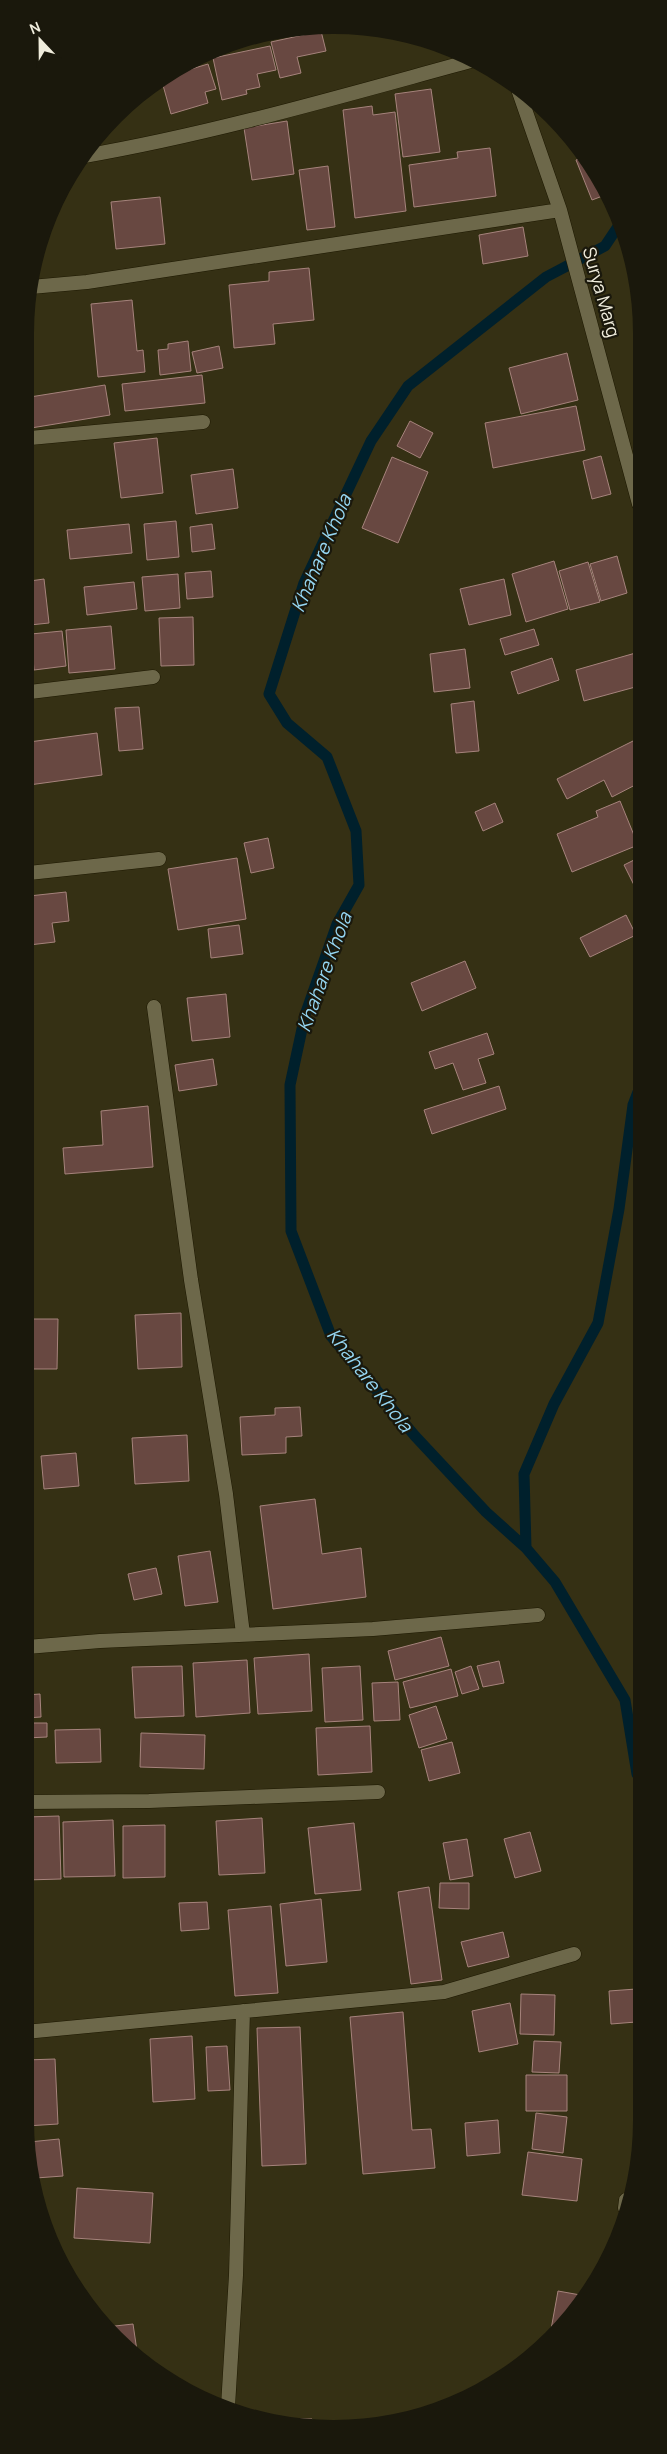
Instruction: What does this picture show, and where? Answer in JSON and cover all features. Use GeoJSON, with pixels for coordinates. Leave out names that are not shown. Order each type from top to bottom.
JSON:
{"type":"FeatureCollection","features":[{"type":"Feature","properties":{"kind":"street"},"geometry":{"type":"LineString","coordinates":[[94,154],[248,121],[462,63]]}},
{"type":"Feature","properties":{"kind":"street","name":"Surya Marg"},"geometry":{"type":"LineString","coordinates":[[522,101],[560,210],[633,481]]}},
{"type":"Feature","properties":{"kind":"street"},"geometry":{"type":"LineString","coordinates":[[38,286],[87,282],[560,210]]}},
{"type":"Feature","properties":{"kind":"street"},"geometry":{"type":"LineString","coordinates":[[34,438],[204,422]]}},
{"type":"Feature","properties":{"kind":"street"},"geometry":{"type":"LineString","coordinates":[[34,692],[152,677]]}},
{"type":"Feature","properties":{"kind":"street"},"geometry":{"type":"LineString","coordinates":[[34,872],[159,859]]}},
{"type":"Feature","properties":{"kind":"street"},"geometry":{"type":"LineString","coordinates":[[154,1007],[191,1280],[226,1494],[243,1634]]}},
{"type":"Feature","properties":{"kind":"street"},"geometry":{"type":"LineString","coordinates":[[34,1646],[100,1641],[373,1629],[538,1615]]}},
{"type":"Feature","properties":{"kind":"street"},"geometry":{"type":"LineString","coordinates":[[34,1802],[149,1801],[378,1792]]}},
{"type":"Feature","properties":{"kind":"street"},"geometry":{"type":"LineString","coordinates":[[34,2031],[444,1992],[574,1954]]}},
{"type":"Feature","properties":{"kind":"street"},"geometry":{"type":"LineString","coordinates":[[228,2401],[236,2274],[243,2012]]}},
{"type":"Feature","properties":{"kind":"building"},"geometry":{"type":"Polygon","coordinates":[[[322,34],[326,51],[297,57],[301,73],[280,78],[271,42],[302,35],[322,34]]]}},
{"type":"Feature","properties":{"kind":"building"},"geometry":{"type":"Polygon","coordinates":[[[270,46],[276,70],[257,74],[260,87],[246,90],[247,94],[222,100],[213,60],[270,46]]]}},
{"type":"Feature","properties":{"kind":"building"},"geometry":{"type":"Polygon","coordinates":[[[208,64],[216,89],[205,92],[208,103],[171,114],[163,87],[196,67],[208,64]]]}},
{"type":"Feature","properties":{"kind":"building"},"geometry":{"type":"Polygon","coordinates":[[[431,89],[440,152],[403,157],[395,94],[431,89]]]}},
{"type":"Feature","properties":{"kind":"building"},"geometry":{"type":"Polygon","coordinates":[[[372,106],[373,115],[395,112],[406,211],[355,218],[343,110],[372,106]]]}},
{"type":"Feature","properties":{"kind":"building"},"geometry":{"type":"Polygon","coordinates":[[[287,121],[294,174],[252,180],[244,128],[287,121]]]}},
{"type":"Feature","properties":{"kind":"building"},"geometry":{"type":"Polygon","coordinates":[[[490,148],[496,196],[414,207],[409,165],[458,158],[457,152],[490,148]]]}},
{"type":"Feature","properties":{"kind":"building"},"geometry":{"type":"Polygon","coordinates":[[[576,160],[583,167],[600,197],[592,200],[576,160]]]}},
{"type":"Feature","properties":{"kind":"building"},"geometry":{"type":"Polygon","coordinates":[[[328,166],[335,227],[307,230],[299,170],[328,166]]]}},
{"type":"Feature","properties":{"kind":"building"},"geometry":{"type":"Polygon","coordinates":[[[160,197],[165,244],[116,249],[111,202],[160,197]]]}},
{"type":"Feature","properties":{"kind":"building"},"geometry":{"type":"Polygon","coordinates":[[[523,227],[528,256],[483,264],[479,235],[523,227]]]}},
{"type":"Feature","properties":{"kind":"building"},"geometry":{"type":"Polygon","coordinates":[[[309,268],[314,320],[273,324],[275,344],[234,348],[229,285],[269,281],[269,272],[309,268]]]}},
{"type":"Feature","properties":{"kind":"building"},"geometry":{"type":"Polygon","coordinates":[[[132,300],[137,351],[143,350],[145,372],[98,377],[91,304],[132,300]]]}},
{"type":"Feature","properties":{"kind":"building"},"geometry":{"type":"Polygon","coordinates":[[[188,341],[191,371],[160,375],[158,350],[168,349],[168,344],[188,341]]]}},
{"type":"Feature","properties":{"kind":"building"},"geometry":{"type":"Polygon","coordinates":[[[219,346],[223,368],[197,373],[192,352],[219,346]]]}},
{"type":"Feature","properties":{"kind":"building"},"geometry":{"type":"Polygon","coordinates":[[[567,353],[578,400],[521,414],[509,368],[567,353]]]}},
{"type":"Feature","properties":{"kind":"building"},"geometry":{"type":"Polygon","coordinates":[[[202,375],[205,403],[125,411],[122,384],[202,375]]]}},
{"type":"Feature","properties":{"kind":"building"},"geometry":{"type":"Polygon","coordinates":[[[105,385],[110,415],[34,428],[34,396],[105,385]]]}},
{"type":"Feature","properties":{"kind":"building"},"geometry":{"type":"Polygon","coordinates":[[[576,406],[585,450],[493,468],[485,423],[576,406]]]}},
{"type":"Feature","properties":{"kind":"building"},"geometry":{"type":"Polygon","coordinates":[[[410,421],[433,433],[420,458],[397,446],[410,421]]]}},
{"type":"Feature","properties":{"kind":"building"},"geometry":{"type":"Polygon","coordinates":[[[157,438],[163,493],[121,498],[114,443],[157,438]]]}},
{"type":"Feature","properties":{"kind":"building"},"geometry":{"type":"Polygon","coordinates":[[[601,456],[611,494],[592,499],[583,461],[601,456]]]}},
{"type":"Feature","properties":{"kind":"building"},"geometry":{"type":"Polygon","coordinates":[[[392,457],[428,472],[398,543],[362,528],[392,457]]]}},
{"type":"Feature","properties":{"kind":"building"},"geometry":{"type":"Polygon","coordinates":[[[233,469],[238,508],[196,514],[191,475],[233,469]]]}},
{"type":"Feature","properties":{"kind":"building"},"geometry":{"type":"Polygon","coordinates":[[[176,521],[179,557],[147,560],[144,524],[176,521]]]}},
{"type":"Feature","properties":{"kind":"building"},"geometry":{"type":"Polygon","coordinates":[[[129,524],[132,553],[70,559],[67,530],[129,524]]]}},
{"type":"Feature","properties":{"kind":"building"},"geometry":{"type":"Polygon","coordinates":[[[212,524],[215,549],[192,552],[190,527],[212,524]]]}},
{"type":"Feature","properties":{"kind":"building"},"geometry":{"type":"Polygon","coordinates":[[[617,556],[627,593],[601,601],[590,564],[617,556]]]}},
{"type":"Feature","properties":{"kind":"building"},"geometry":{"type":"Polygon","coordinates":[[[554,561],[568,609],[526,622],[512,574],[554,561]]]}},
{"type":"Feature","properties":{"kind":"building"},"geometry":{"type":"Polygon","coordinates":[[[588,562],[600,602],[570,610],[559,571],[588,562]]]}},
{"type":"Feature","properties":{"kind":"building"},"geometry":{"type":"Polygon","coordinates":[[[211,571],[213,597],[187,599],[185,573],[211,571]]]}},
{"type":"Feature","properties":{"kind":"building"},"geometry":{"type":"Polygon","coordinates":[[[178,574],[180,608],[145,611],[142,577],[178,574]]]}},
{"type":"Feature","properties":{"kind":"building"},"geometry":{"type":"Polygon","coordinates":[[[44,579],[49,623],[34,625],[34,580],[44,579]]]}},
{"type":"Feature","properties":{"kind":"building"},"geometry":{"type":"Polygon","coordinates":[[[504,579],[511,615],[469,625],[460,589],[504,579]]]}},
{"type":"Feature","properties":{"kind":"building"},"geometry":{"type":"Polygon","coordinates":[[[134,582],[137,609],[87,615],[84,587],[134,582]]]}},
{"type":"Feature","properties":{"kind":"building"},"geometry":{"type":"Polygon","coordinates":[[[193,617],[194,665],[161,666],[159,618],[193,617]]]}},
{"type":"Feature","properties":{"kind":"building"},"geometry":{"type":"Polygon","coordinates":[[[111,626],[115,669],[69,673],[66,630],[111,626]]]}},
{"type":"Feature","properties":{"kind":"building"},"geometry":{"type":"Polygon","coordinates":[[[534,629],[539,645],[505,655],[500,639],[534,629]]]}},
{"type":"Feature","properties":{"kind":"building"},"geometry":{"type":"Polygon","coordinates":[[[62,631],[66,666],[34,670],[34,634],[62,631]]]}},
{"type":"Feature","properties":{"kind":"building"},"geometry":{"type":"Polygon","coordinates":[[[465,649],[470,688],[434,692],[430,654],[465,649]]]}},
{"type":"Feature","properties":{"kind":"building"},"geometry":{"type":"Polygon","coordinates":[[[633,654],[633,688],[584,701],[576,670],[633,654]]]}},
{"type":"Feature","properties":{"kind":"building"},"geometry":{"type":"Polygon","coordinates":[[[552,658],[559,680],[518,694],[511,672],[552,658]]]}},
{"type":"Feature","properties":{"kind":"building"},"geometry":{"type":"Polygon","coordinates":[[[474,701],[479,751],[456,753],[451,704],[474,701]]]}},
{"type":"Feature","properties":{"kind":"building"},"geometry":{"type":"Polygon","coordinates":[[[139,707],[143,749],[119,751],[115,708],[139,707]]]}},
{"type":"Feature","properties":{"kind":"building"},"geometry":{"type":"Polygon","coordinates":[[[97,733],[102,775],[34,784],[34,741],[97,733]]]}},
{"type":"Feature","properties":{"kind":"building"},"geometry":{"type":"Polygon","coordinates":[[[633,741],[633,786],[612,797],[604,780],[567,799],[557,779],[633,741]]]}},
{"type":"Feature","properties":{"kind":"building"},"geometry":{"type":"Polygon","coordinates":[[[620,801],[633,833],[633,847],[572,872],[557,834],[598,817],[596,811],[620,801]]]}},
{"type":"Feature","properties":{"kind":"building"},"geometry":{"type":"Polygon","coordinates":[[[495,803],[503,822],[483,831],[475,812],[495,803]]]}},
{"type":"Feature","properties":{"kind":"building"},"geometry":{"type":"Polygon","coordinates":[[[268,838],[274,868],[251,873],[244,843],[268,838]]]}},
{"type":"Feature","properties":{"kind":"building"},"geometry":{"type":"Polygon","coordinates":[[[237,858],[246,919],[178,930],[168,869],[237,858]]]}},
{"type":"Feature","properties":{"kind":"building"},"geometry":{"type":"Polygon","coordinates":[[[633,860],[633,883],[624,865],[633,860]]]}},
{"type":"Feature","properties":{"kind":"building"},"geometry":{"type":"Polygon","coordinates":[[[66,892],[69,921],[52,923],[55,942],[34,944],[34,895],[66,892]]]}},
{"type":"Feature","properties":{"kind":"building"},"geometry":{"type":"Polygon","coordinates":[[[626,915],[633,929],[633,936],[590,957],[580,938],[626,915]]]}},
{"type":"Feature","properties":{"kind":"building"},"geometry":{"type":"Polygon","coordinates":[[[239,925],[243,954],[211,958],[208,929],[239,925]]]}},
{"type":"Feature","properties":{"kind":"building"},"geometry":{"type":"Polygon","coordinates":[[[465,961],[476,988],[422,1011],[411,983],[465,961]]]}},
{"type":"Feature","properties":{"kind":"building"},"geometry":{"type":"Polygon","coordinates":[[[226,994],[230,1037],[192,1041],[187,998],[226,994]]]}},
{"type":"Feature","properties":{"kind":"building"},"geometry":{"type":"Polygon","coordinates":[[[487,1033],[494,1054],[478,1059],[486,1083],[463,1090],[453,1063],[435,1069],[429,1052],[487,1033]]]}},
{"type":"Feature","properties":{"kind":"building"},"geometry":{"type":"Polygon","coordinates":[[[213,1059],[217,1085],[179,1091],[175,1065],[213,1059]]]}},
{"type":"Feature","properties":{"kind":"building"},"geometry":{"type":"Polygon","coordinates":[[[499,1086],[506,1109],[432,1134],[424,1110],[499,1086]]]}},
{"type":"Feature","properties":{"kind":"building"},"geometry":{"type":"Polygon","coordinates":[[[148,1106],[153,1167],[65,1174],[63,1148],[103,1145],[101,1111],[148,1106]]]}},
{"type":"Feature","properties":{"kind":"building"},"geometry":{"type":"Polygon","coordinates":[[[181,1313],[182,1367],[138,1369],[135,1315],[181,1313]]]}},
{"type":"Feature","properties":{"kind":"building"},"geometry":{"type":"Polygon","coordinates":[[[34,1319],[58,1319],[57,1369],[34,1369],[34,1319]]]}},
{"type":"Feature","properties":{"kind":"building"},"geometry":{"type":"Polygon","coordinates":[[[300,1407],[302,1436],[286,1437],[286,1453],[242,1455],[240,1417],[275,1415],[275,1408],[300,1407]]]}},
{"type":"Feature","properties":{"kind":"building"},"geometry":{"type":"Polygon","coordinates":[[[187,1435],[189,1481],[135,1484],[132,1438],[187,1435]]]}},
{"type":"Feature","properties":{"kind":"building"},"geometry":{"type":"Polygon","coordinates":[[[76,1453],[79,1486],[44,1489],[41,1456],[76,1453]]]}},
{"type":"Feature","properties":{"kind":"building"},"geometry":{"type":"Polygon","coordinates":[[[315,1499],[322,1554],[361,1548],[366,1597],[273,1609],[260,1506],[315,1499]]]}},
{"type":"Feature","properties":{"kind":"building"},"geometry":{"type":"Polygon","coordinates":[[[210,1551],[218,1602],[185,1606],[178,1556],[210,1551]]]}},
{"type":"Feature","properties":{"kind":"building"},"geometry":{"type":"Polygon","coordinates":[[[156,1568],[162,1594],[134,1600],[128,1574],[156,1568]]]}},
{"type":"Feature","properties":{"kind":"building"},"geometry":{"type":"Polygon","coordinates":[[[441,1637],[449,1666],[395,1680],[388,1651],[441,1637]]]}},
{"type":"Feature","properties":{"kind":"building"},"geometry":{"type":"Polygon","coordinates":[[[309,1654],[312,1711],[258,1714],[254,1658],[309,1654]]]}},
{"type":"Feature","properties":{"kind":"building"},"geometry":{"type":"Polygon","coordinates":[[[247,1660],[250,1713],[196,1717],[193,1663],[247,1660]]]}},
{"type":"Feature","properties":{"kind":"building"},"geometry":{"type":"Polygon","coordinates":[[[499,1661],[504,1683],[483,1687],[477,1666],[499,1661]]]}},
{"type":"Feature","properties":{"kind":"building"},"geometry":{"type":"Polygon","coordinates":[[[182,1666],[184,1716],[135,1718],[132,1667],[182,1666]]]}},
{"type":"Feature","properties":{"kind":"building"},"geometry":{"type":"Polygon","coordinates":[[[360,1666],[363,1720],[325,1722],[322,1668],[360,1666]]]}},
{"type":"Feature","properties":{"kind":"building"},"geometry":{"type":"Polygon","coordinates":[[[471,1666],[479,1689],[462,1694],[455,1672],[471,1666]]]}},
{"type":"Feature","properties":{"kind":"building"},"geometry":{"type":"Polygon","coordinates":[[[451,1669],[458,1696],[410,1708],[403,1682],[451,1669]]]}},
{"type":"Feature","properties":{"kind":"building"},"geometry":{"type":"Polygon","coordinates":[[[398,1682],[400,1720],[374,1721],[372,1683],[398,1682]]]}},
{"type":"Feature","properties":{"kind":"building"},"geometry":{"type":"Polygon","coordinates":[[[34,1694],[40,1694],[41,1717],[34,1717],[34,1694]]]}},
{"type":"Feature","properties":{"kind":"building"},"geometry":{"type":"Polygon","coordinates":[[[436,1706],[447,1739],[419,1748],[409,1715],[436,1706]]]}},
{"type":"Feature","properties":{"kind":"building"},"geometry":{"type":"Polygon","coordinates":[[[34,1723],[47,1723],[47,1737],[34,1738],[34,1723]]]}},
{"type":"Feature","properties":{"kind":"building"},"geometry":{"type":"Polygon","coordinates":[[[370,1726],[372,1772],[318,1775],[316,1728],[370,1726]]]}},
{"type":"Feature","properties":{"kind":"building"},"geometry":{"type":"Polygon","coordinates":[[[100,1729],[101,1762],[56,1763],[55,1730],[100,1729]]]}},
{"type":"Feature","properties":{"kind":"building"},"geometry":{"type":"Polygon","coordinates":[[[141,1733],[205,1735],[204,1769],[140,1767],[141,1733]]]}},
{"type":"Feature","properties":{"kind":"building"},"geometry":{"type":"Polygon","coordinates":[[[452,1742],[460,1773],[429,1781],[421,1750],[452,1742]]]}},
{"type":"Feature","properties":{"kind":"building"},"geometry":{"type":"Polygon","coordinates":[[[59,1816],[61,1879],[34,1880],[34,1817],[59,1816]]]}},
{"type":"Feature","properties":{"kind":"building"},"geometry":{"type":"Polygon","coordinates":[[[262,1818],[265,1873],[219,1875],[216,1821],[262,1818]]]}},
{"type":"Feature","properties":{"kind":"building"},"geometry":{"type":"Polygon","coordinates":[[[113,1820],[115,1876],[64,1877],[63,1822],[113,1820]]]}},
{"type":"Feature","properties":{"kind":"building"},"geometry":{"type":"Polygon","coordinates":[[[354,1823],[361,1890],[315,1894],[308,1828],[354,1823]]]}},
{"type":"Feature","properties":{"kind":"building"},"geometry":{"type":"Polygon","coordinates":[[[165,1825],[165,1877],[123,1878],[123,1826],[165,1825]]]}},
{"type":"Feature","properties":{"kind":"building"},"geometry":{"type":"Polygon","coordinates":[[[530,1832],[541,1871],[515,1878],[504,1839],[530,1832]]]}},
{"type":"Feature","properties":{"kind":"building"},"geometry":{"type":"Polygon","coordinates":[[[467,1839],[473,1876],[450,1880],[443,1843],[467,1839]]]}},
{"type":"Feature","properties":{"kind":"building"},"geometry":{"type":"Polygon","coordinates":[[[440,1883],[469,1883],[469,1909],[439,1908],[440,1883]]]}},
{"type":"Feature","properties":{"kind":"building"},"geometry":{"type":"Polygon","coordinates":[[[429,1887],[442,1980],[411,1984],[398,1892],[429,1887]]]}},
{"type":"Feature","properties":{"kind":"building"},"geometry":{"type":"Polygon","coordinates":[[[321,1899],[327,1962],[286,1966],[280,1904],[321,1899]]]}},
{"type":"Feature","properties":{"kind":"building"},"geometry":{"type":"Polygon","coordinates":[[[207,1902],[209,1929],[181,1931],[179,1903],[207,1902]]]}},
{"type":"Feature","properties":{"kind":"building"},"geometry":{"type":"Polygon","coordinates":[[[271,1906],[278,1993],[235,1996],[228,1910],[271,1906]]]}},
{"type":"Feature","properties":{"kind":"building"},"geometry":{"type":"Polygon","coordinates":[[[503,1932],[509,1957],[468,1967],[461,1942],[503,1932]]]}},
{"type":"Feature","properties":{"kind":"building"},"geometry":{"type":"Polygon","coordinates":[[[633,1989],[633,2022],[611,2024],[609,1991],[633,1989]]]}},
{"type":"Feature","properties":{"kind":"building"},"geometry":{"type":"Polygon","coordinates":[[[521,1994],[555,1995],[554,2035],[520,2034],[521,1994]]]}},
{"type":"Feature","properties":{"kind":"building"},"geometry":{"type":"Polygon","coordinates":[[[510,2003],[518,2044],[479,2052],[472,2011],[510,2003]]]}},
{"type":"Feature","properties":{"kind":"building"},"geometry":{"type":"Polygon","coordinates":[[[403,2012],[412,2130],[431,2129],[435,2168],[363,2174],[350,2017],[403,2012]]]}},
{"type":"Feature","properties":{"kind":"building"},"geometry":{"type":"Polygon","coordinates":[[[300,2027],[306,2164],[262,2166],[257,2028],[300,2027]]]}},
{"type":"Feature","properties":{"kind":"building"},"geometry":{"type":"Polygon","coordinates":[[[192,2036],[195,2099],[153,2102],[150,2039],[192,2036]]]}},
{"type":"Feature","properties":{"kind":"building"},"geometry":{"type":"Polygon","coordinates":[[[534,2041],[561,2042],[559,2073],[532,2072],[534,2041]]]}},
{"type":"Feature","properties":{"kind":"building"},"geometry":{"type":"Polygon","coordinates":[[[227,2046],[230,2090],[208,2091],[206,2047],[227,2046]]]}},
{"type":"Feature","properties":{"kind":"building"},"geometry":{"type":"Polygon","coordinates":[[[55,2059],[58,2124],[34,2126],[34,2060],[55,2059]]]}},
{"type":"Feature","properties":{"kind":"building"},"geometry":{"type":"Polygon","coordinates":[[[526,2075],[567,2075],[567,2111],[526,2111],[526,2075]]]}},
{"type":"Feature","properties":{"kind":"building"},"geometry":{"type":"Polygon","coordinates":[[[536,2113],[567,2117],[563,2153],[532,2149],[536,2113]]]}},
{"type":"Feature","properties":{"kind":"building"},"geometry":{"type":"Polygon","coordinates":[[[498,2120],[500,2153],[467,2156],[465,2123],[498,2120]]]}},
{"type":"Feature","properties":{"kind":"building"},"geometry":{"type":"Polygon","coordinates":[[[59,2139],[63,2176],[40,2178],[34,2141],[59,2139]]]}},
{"type":"Feature","properties":{"kind":"building"},"geometry":{"type":"Polygon","coordinates":[[[528,2152],[582,2159],[577,2201],[522,2195],[528,2152]]]}},
{"type":"Feature","properties":{"kind":"building"},"geometry":{"type":"Polygon","coordinates":[[[77,2188],[153,2193],[150,2243],[74,2238],[77,2188]]]}},
{"type":"Feature","properties":{"kind":"building"},"geometry":{"type":"Polygon","coordinates":[[[558,2291],[577,2294],[559,2318],[552,2325],[558,2291]]]}},
{"type":"Feature","properties":{"kind":"building"},"geometry":{"type":"Polygon","coordinates":[[[133,2324],[136,2346],[136,2346],[116,2326],[133,2324]]]}},
{"type":"Feature","properties":{"kind":"waterway","name":"Khahare Khola"},"geometry":{"type":"LineString","coordinates":[[615,231],[605,246],[546,277],[408,386],[371,441],[304,583],[269,694],[287,723],[327,757],[356,831],[359,885],[337,924],[305,1015],[290,1085],[291,1231],[331,1336],[415,1436],[486,1512],[526,1548],[555,1582],[625,1700],[633,1749]]}},
{"type":"Feature","properties":{"kind":"waterway"},"geometry":{"type":"LineString","coordinates":[[526,1548],[524,1474],[554,1404],[598,1323],[619,1209],[633,1105]]}}]}
